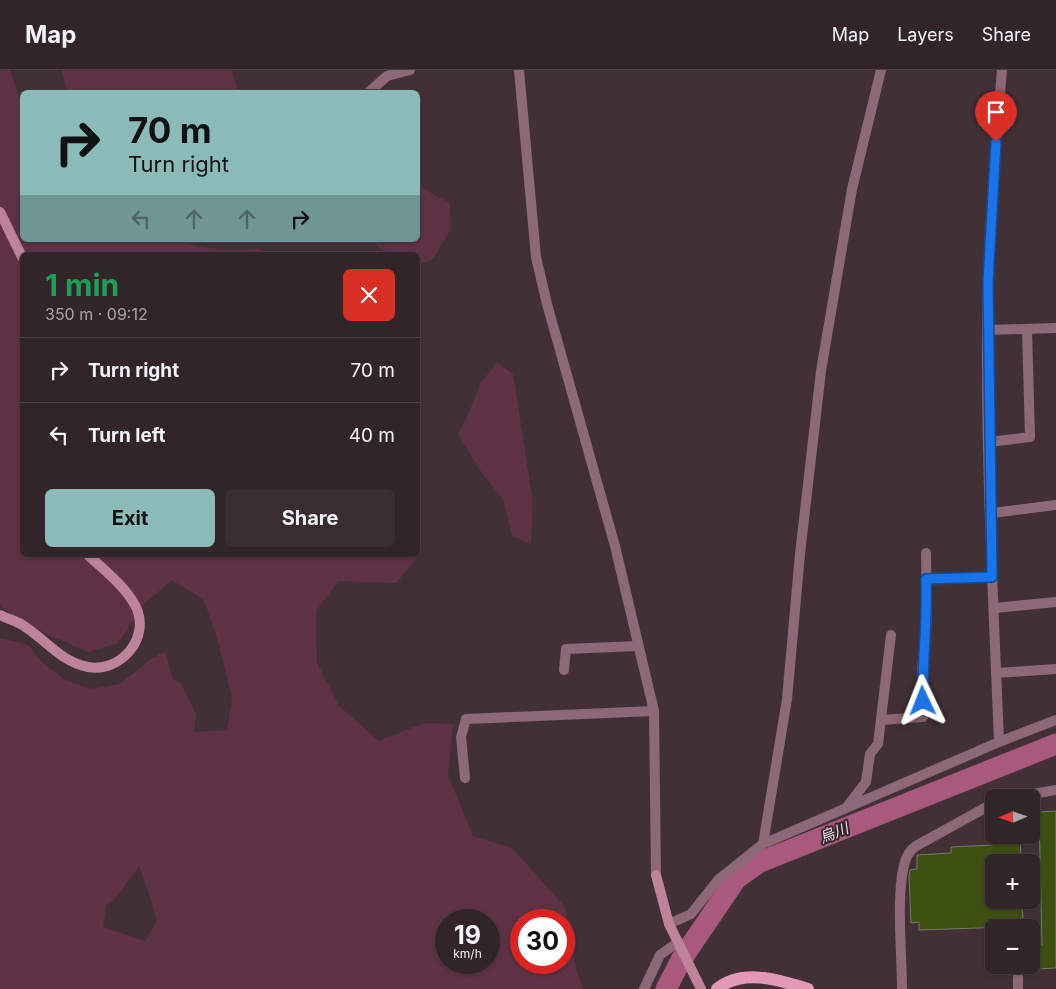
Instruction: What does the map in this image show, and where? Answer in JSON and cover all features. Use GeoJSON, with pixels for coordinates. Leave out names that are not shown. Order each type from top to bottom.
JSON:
{"type":"FeatureCollection","features":[{"type":"Feature","properties":{"kind":"main road"},"geometry":{"type":"LineString","coordinates":[[0,212],[20,253]]}},
{"type":"Feature","properties":{"kind":"main road"},"geometry":{"type":"LineString","coordinates":[[0,615],[24,625],[57,653],[79,664],[88,667],[107,667],[125,657],[133,648],[138,636],[139,620],[136,606],[115,579],[90,557]]}},
{"type":"Feature","properties":{"kind":"main road"},"geometry":{"type":"LineString","coordinates":[[656,875],[669,924],[700,987]]}},
{"type":"Feature","properties":{"kind":"main road"},"geometry":{"type":"LineString","coordinates":[[717,989],[736,979],[754,977],[776,980],[808,989]]}},
{"type":"Feature","properties":{"kind":"street"},"geometry":{"type":"LineString","coordinates":[[371,90],[387,76],[410,70]]}},
{"type":"Feature","properties":{"kind":"street"},"geometry":{"type":"LineString","coordinates":[[519,70],[534,240],[539,271],[612,537],[654,711],[656,875]]}},
{"type":"Feature","properties":{"kind":"street"},"geometry":{"type":"LineString","coordinates":[[763,844],[787,699],[800,554],[821,371],[852,189],[881,70]]}},
{"type":"Feature","properties":{"kind":"street"},"geometry":{"type":"LineString","coordinates":[[999,742],[992,577],[988,330],[992,196],[1002,70]]}},
{"type":"Feature","properties":{"kind":"street"},"geometry":{"type":"LineString","coordinates":[[988,330],[1056,328]]}},
{"type":"Feature","properties":{"kind":"street"},"geometry":{"type":"LineString","coordinates":[[989,442],[1030,437],[1026,329]]}},
{"type":"Feature","properties":{"kind":"street"},"geometry":{"type":"LineString","coordinates":[[992,512],[1056,505]]}},
{"type":"Feature","properties":{"kind":"street"},"geometry":{"type":"LineString","coordinates":[[881,720],[923,717],[922,669],[927,616],[926,553]]}},
{"type":"Feature","properties":{"kind":"street"},"geometry":{"type":"LineString","coordinates":[[926,579],[992,577]]}},
{"type":"Feature","properties":{"kind":"street"},"geometry":{"type":"LineString","coordinates":[[994,608],[1056,602]]}},
{"type":"Feature","properties":{"kind":"street"},"geometry":{"type":"LineString","coordinates":[[845,809],[866,782],[870,754],[878,744],[891,635]]}},
{"type":"Feature","properties":{"kind":"street"},"geometry":{"type":"LineString","coordinates":[[564,670],[566,649],[638,646]]}},
{"type":"Feature","properties":{"kind":"street"},"geometry":{"type":"LineString","coordinates":[[996,672],[1056,669]]}},
{"type":"Feature","properties":{"kind":"street"},"geometry":{"type":"LineString","coordinates":[[465,778],[461,737],[466,719],[654,711]]}},
{"type":"Feature","properties":{"kind":"street"},"geometry":{"type":"LineString","coordinates":[[669,924],[690,914],[718,880],[763,844],[999,742],[1056,720]]}},
{"type":"Feature","properties":{"kind":"street"},"geometry":{"type":"LineString","coordinates":[[1040,793],[1056,790]]}},
{"type":"Feature","properties":{"kind":"street"},"geometry":{"type":"LineString","coordinates":[[902,989],[902,881],[904,863],[911,850],[916,846],[985,808]]}},
{"type":"Feature","properties":{"kind":"street"},"geometry":{"type":"LineString","coordinates":[[644,989],[660,955],[677,943]]}},
{"type":"Feature","properties":{"kind":"street"},"geometry":{"type":"LineString","coordinates":[[1018,974],[1018,989]]}},
{"type":"Feature","properties":{"kind":"shaded area"},"geometry":{"type":"Polygon","coordinates":[[[0,70],[10,70],[20,100],[20,242],[182,242],[217,249],[261,248],[259,252],[20,252],[20,557],[415,557],[416,559],[396,583],[338,581],[316,611],[317,663],[339,706],[379,741],[424,723],[453,724],[448,775],[473,836],[512,848],[565,907],[565,909],[510,909],[510,974],[575,974],[575,963],[583,989],[0,989],[0,638],[28,645],[43,663],[62,678],[90,689],[120,684],[151,659],[165,651],[173,679],[181,683],[196,715],[194,732],[227,730],[232,698],[218,641],[204,600],[172,580],[145,603],[118,643],[89,652],[48,635],[2,608],[0,604],[0,70]],[[139,866],[114,900],[106,905],[103,927],[145,941],[157,921],[139,866]]]}},
{"type":"Feature","properties":{"kind":"shaded area"},"geometry":{"type":"Polygon","coordinates":[[[62,70],[232,70],[237,90],[67,90],[62,70]]]}},
{"type":"Feature","properties":{"kind":"shaded area"},"geometry":{"type":"Polygon","coordinates":[[[420,186],[450,204],[451,229],[433,259],[420,264],[420,252],[386,252],[376,245],[376,242],[420,242],[420,186]]]}},
{"type":"Feature","properties":{"kind":"shaded area"},"geometry":{"type":"Polygon","coordinates":[[[497,362],[513,374],[533,502],[531,544],[512,536],[504,501],[479,469],[458,434],[468,415],[480,384],[497,362]]]}},
{"type":"Feature","properties":{"kind":"building"},"geometry":{"type":"Polygon","coordinates":[[[1056,811],[1056,968],[1040,969],[1040,945],[1042,945],[1040,812],[1056,811]]]}},
{"type":"Feature","properties":{"kind":"building"},"geometry":{"type":"Polygon","coordinates":[[[1020,844],[1021,854],[985,854],[985,909],[1022,909],[1023,919],[985,919],[985,928],[919,930],[919,922],[911,923],[909,876],[910,870],[917,869],[917,855],[951,853],[951,847],[1020,844]]]}},
{"type":"Feature","properties":{"kind":"waterway","name":"烏川"},"geometry":{"type":"LineString","coordinates":[[666,989],[681,960],[736,879],[760,862],[1056,744]]}},
{"type":"Feature","properties":{"kind":"route"},"geometry":{"type":"LineString","coordinates":[[923,701],[922,669],[927,616],[926,579],[992,577],[988,282],[996,142]]}}]}
